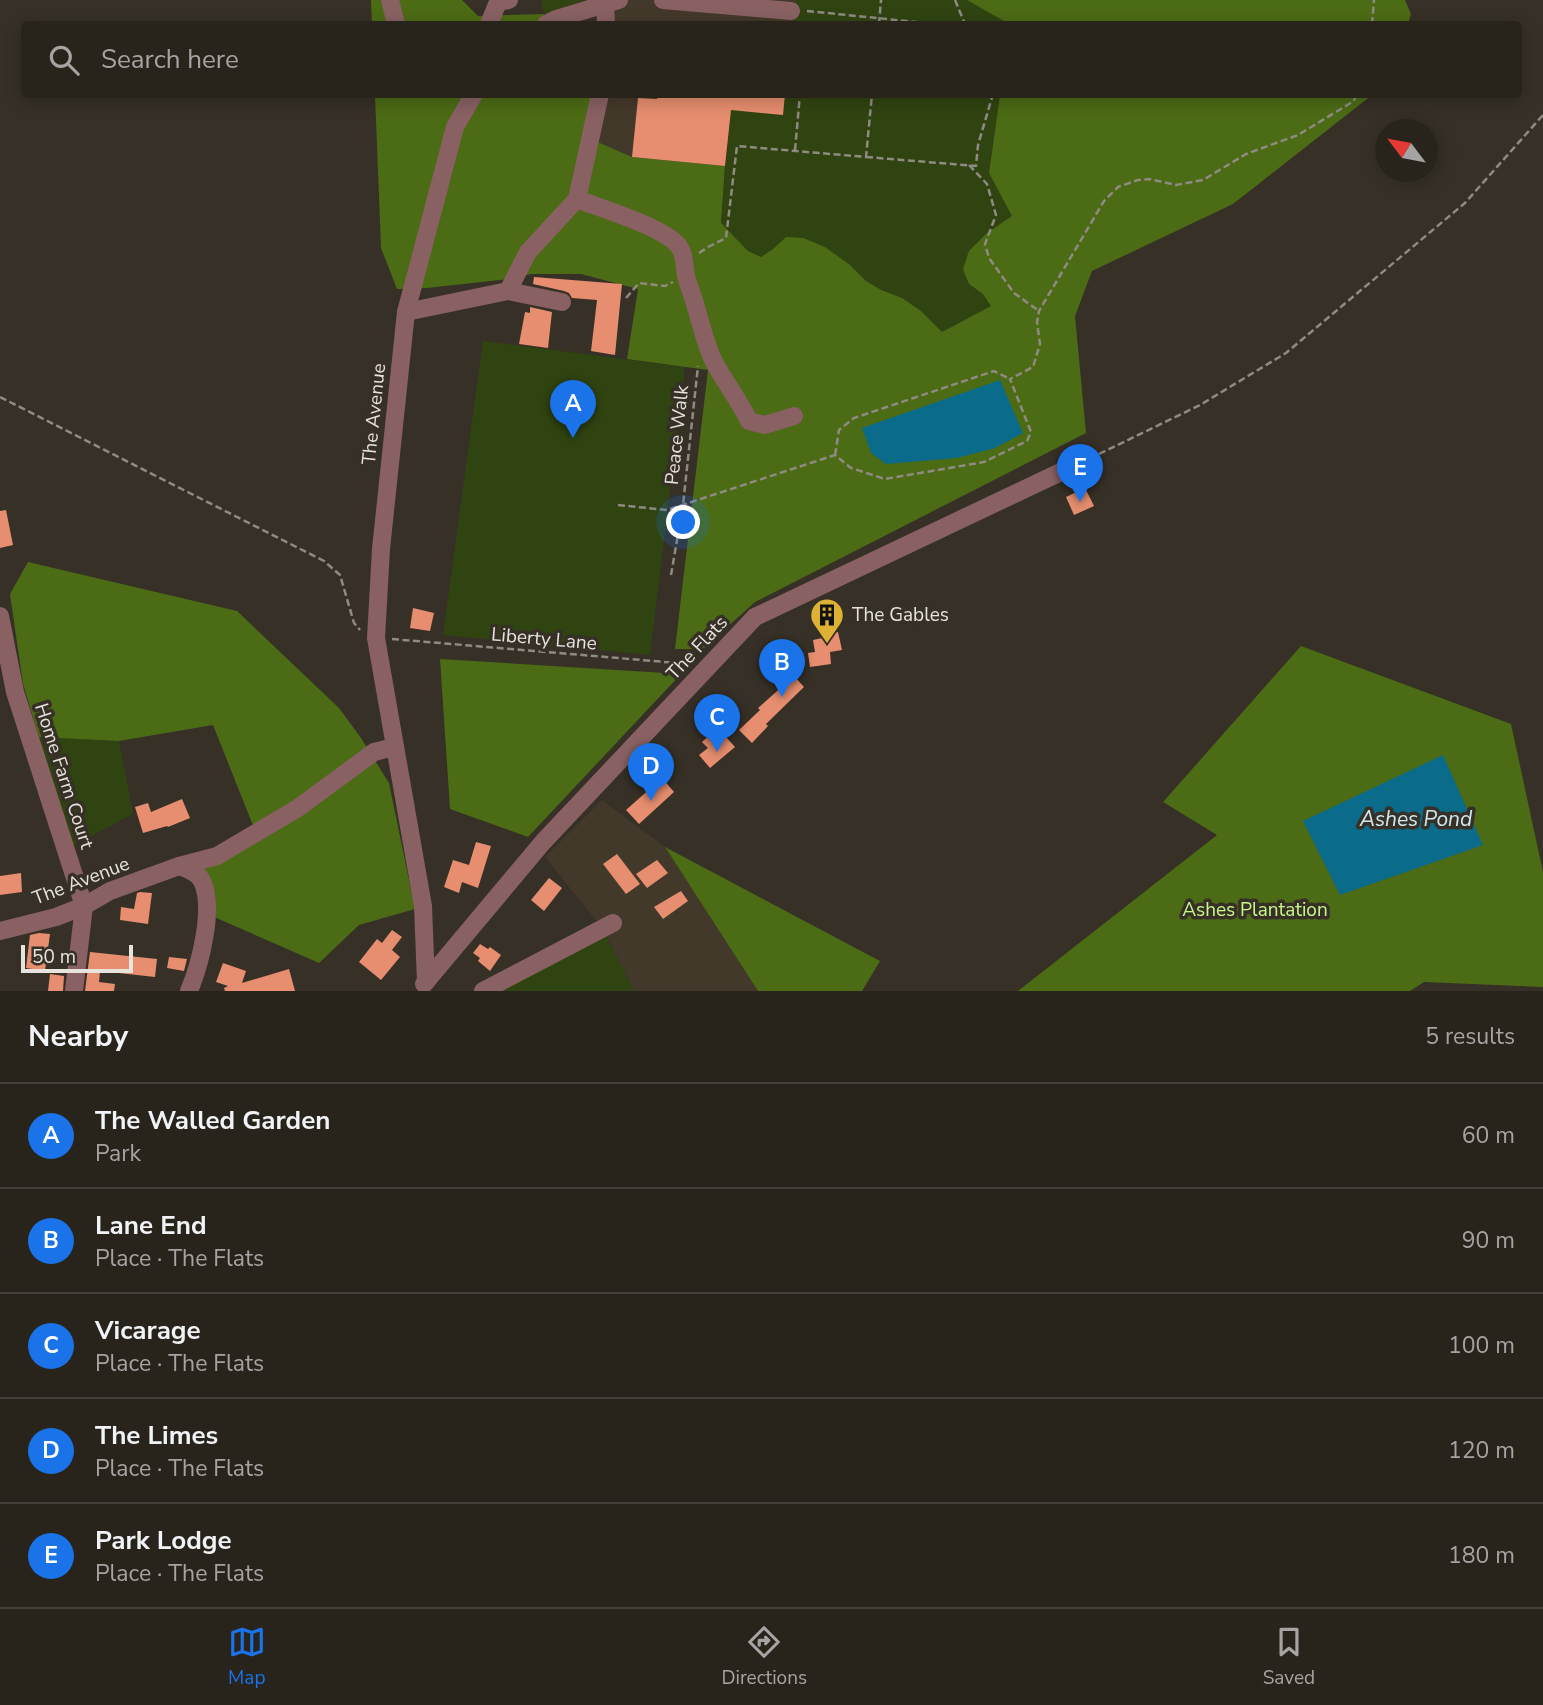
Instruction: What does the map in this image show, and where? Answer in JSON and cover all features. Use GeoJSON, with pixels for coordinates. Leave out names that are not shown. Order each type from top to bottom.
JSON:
{"type":"FeatureCollection","features":[{"type":"Feature","properties":{"kind":"street"},"geometry":{"type":"LineString","coordinates":[[390,0],[395,21]]}},
{"type":"Feature","properties":{"kind":"street"},"geometry":{"type":"LineString","coordinates":[[663,0],[799,14]]}},
{"type":"Feature","properties":{"kind":"street"},"geometry":{"type":"LineString","coordinates":[[490,21],[498,2],[509,1]]}},
{"type":"Feature","properties":{"kind":"street"},"geometry":{"type":"LineString","coordinates":[[552,21],[612,2]]}},
{"type":"Feature","properties":{"kind":"street"},"geometry":{"type":"LineString","coordinates":[[607,21],[612,2]]}},
{"type":"Feature","properties":{"kind":"street","name":"The Avenue"},"geometry":{"type":"LineString","coordinates":[[422,986],[423,906],[376,638],[381,549],[406,312],[455,127],[472,98]]}},
{"type":"Feature","properties":{"kind":"street"},"geometry":{"type":"LineString","coordinates":[[508,291],[528,251],[577,199],[599,98]]}},
{"type":"Feature","properties":{"kind":"street"},"geometry":{"type":"LineString","coordinates":[[577,199],[656,229],[678,244],[705,340],[714,362],[749,421],[765,425],[794,416]]}},
{"type":"Feature","properties":{"kind":"street"},"geometry":{"type":"LineString","coordinates":[[406,312],[508,291],[562,302]]}},
{"type":"Feature","properties":{"kind":"street","name":"The Flats"},"geometry":{"type":"LineString","coordinates":[[422,986],[543,842],[755,617],[1086,460]]}},
{"type":"Feature","properties":{"kind":"street","name":"Home Farm Court"},"geometry":{"type":"LineString","coordinates":[[0,616],[15,692],[84,906],[74,991]]}},
{"type":"Feature","properties":{"kind":"street","name":"The Avenue"},"geometry":{"type":"LineString","coordinates":[[0,931],[84,906],[110,891],[217,856],[298,808],[374,752],[394,747]]}},
{"type":"Feature","properties":{"kind":"street"},"geometry":{"type":"LineString","coordinates":[[201,879],[217,856]]}},
{"type":"Feature","properties":{"kind":"street"},"geometry":{"type":"LineString","coordinates":[[180,866],[201,879],[207,908],[199,965],[189,991]]}},
{"type":"Feature","properties":{"kind":"street"},"geometry":{"type":"LineString","coordinates":[[484,991],[613,923]]}},
{"type":"Feature","properties":{"kind":"path"},"geometry":{"type":"LineString","coordinates":[[878,21],[881,0]]}},
{"type":"Feature","properties":{"kind":"path"},"geometry":{"type":"LineString","coordinates":[[955,0],[964,21]]}},
{"type":"Feature","properties":{"kind":"path"},"geometry":{"type":"LineString","coordinates":[[1371,21],[1374,0]]}},
{"type":"Feature","properties":{"kind":"path"},"geometry":{"type":"LineString","coordinates":[[799,14],[807,11],[908,21]]}},
{"type":"Feature","properties":{"kind":"path"},"geometry":{"type":"LineString","coordinates":[[795,150],[800,98]]}},
{"type":"Feature","properties":{"kind":"path"},"geometry":{"type":"LineString","coordinates":[[866,157],[872,98]]}},
{"type":"Feature","properties":{"kind":"path"},"geometry":{"type":"LineString","coordinates":[[626,298],[639,283],[665,286],[686,271],[693,257],[726,238],[737,146],[976,166],[978,145],[992,98]]}},
{"type":"Feature","properties":{"kind":"path"},"geometry":{"type":"LineString","coordinates":[[1010,379],[1033,367],[1040,344],[1037,323],[1039,311],[1104,201],[1118,187],[1149,179],[1175,185],[1203,180],[1246,154],[1298,135],[1354,102],[1355,98]]}},
{"type":"Feature","properties":{"kind":"path"},"geometry":{"type":"LineString","coordinates":[[1086,460],[1200,405],[1286,353],[1465,203],[1543,115]]}},
{"type":"Feature","properties":{"kind":"path"},"geometry":{"type":"LineString","coordinates":[[969,165],[987,184],[996,215],[985,244],[989,258],[1014,292],[1039,311]]}},
{"type":"Feature","properties":{"kind":"path","name":"Peace Walk"},"geometry":{"type":"LineString","coordinates":[[671,575],[683,505],[699,358],[705,340]]}},
{"type":"Feature","properties":{"kind":"path"},"geometry":{"type":"LineString","coordinates":[[994,371],[1010,379],[1031,432],[1027,441],[984,462],[886,479],[851,468],[835,455],[839,430],[854,418],[994,371]]}},
{"type":"Feature","properties":{"kind":"path"},"geometry":{"type":"LineString","coordinates":[[0,397],[324,561],[340,575],[354,623],[363,634],[376,638]]}},
{"type":"Feature","properties":{"kind":"path"},"geometry":{"type":"LineString","coordinates":[[618,505],[667,510],[835,455]]}},
{"type":"Feature","properties":{"kind":"path","name":"Liberty Lane"},"geometry":{"type":"LineString","coordinates":[[376,638],[710,665]]}},
{"type":"Feature","properties":{"kind":"shaded area"},"geometry":{"type":"Polygon","coordinates":[[[604,0],[796,0],[793,21],[596,21],[604,0]]]}},
{"type":"Feature","properties":{"kind":"shaded area"},"geometry":{"type":"Polygon","coordinates":[[[591,98],[785,98],[783,115],[730,117],[725,166],[632,157],[585,137],[591,98]]]}},
{"type":"Feature","properties":{"kind":"shaded area"},"geometry":{"type":"Polygon","coordinates":[[[602,800],[665,847],[758,991],[634,991],[603,929],[545,857],[602,800]]]}},
{"type":"Feature","properties":{"kind":"green space"},"geometry":{"type":"Polygon","coordinates":[[[371,0],[462,0],[478,16],[544,14],[543,21],[372,21],[371,0]]]}},
{"type":"Feature","properties":{"kind":"green space"},"geometry":{"type":"Polygon","coordinates":[[[541,0],[585,0],[544,14],[541,0]]]}},
{"type":"Feature","properties":{"kind":"green space"},"geometry":{"type":"Polygon","coordinates":[[[796,0],[967,0],[1004,21],[793,21],[796,0]]]}},
{"type":"Feature","properties":{"kind":"green space"},"geometry":{"type":"Polygon","coordinates":[[[967,0],[1405,0],[1411,14],[1409,21],[1004,21],[967,0]]]}},
{"type":"Feature","properties":{"kind":"green space"},"geometry":{"type":"Polygon","coordinates":[[[375,98],[591,98],[586,137],[632,157],[725,166],[721,223],[748,251],[761,257],[786,237],[803,238],[825,247],[850,265],[866,281],[902,298],[921,311],[942,332],[991,306],[983,294],[969,284],[963,269],[969,251],[987,233],[1012,216],[989,173],[1000,98],[1368,98],[1233,204],[1092,271],[1075,316],[1086,433],[755,602],[703,649],[675,649],[708,370],[627,359],[638,289],[581,274],[531,274],[509,279],[397,289],[381,248],[375,98]]]}},
{"type":"Feature","properties":{"kind":"green space"},"geometry":{"type":"Polygon","coordinates":[[[785,98],[1000,98],[989,173],[1013,216],[987,233],[969,284],[983,294],[992,306],[942,332],[921,311],[902,298],[881,291],[850,265],[786,237],[761,257],[748,251],[721,223],[730,118],[719,108],[783,115],[785,98]]]}},
{"type":"Feature","properties":{"kind":"green space"},"geometry":{"type":"Polygon","coordinates":[[[483,341],[685,367],[650,655],[443,635],[483,341]]]}},
{"type":"Feature","properties":{"kind":"green space"},"geometry":{"type":"Polygon","coordinates":[[[28,562],[237,611],[339,708],[389,783],[415,909],[359,925],[319,963],[205,913],[193,860],[254,828],[213,725],[119,741],[39,737],[23,684],[10,594],[28,562]]]}},
{"type":"Feature","properties":{"kind":"green space","name":"Ashes Plantation"},"geometry":{"type":"Polygon","coordinates":[[[1301,646],[1511,724],[1543,872],[1543,987],[1424,982],[1410,991],[1018,991],[1217,835],[1163,802],[1301,646]]]}},
{"type":"Feature","properties":{"kind":"green space"},"geometry":{"type":"Polygon","coordinates":[[[440,659],[681,674],[528,837],[450,809],[440,659]]]}},
{"type":"Feature","properties":{"kind":"green space"},"geometry":{"type":"Polygon","coordinates":[[[39,737],[119,741],[133,814],[71,847],[39,737]]]}},
{"type":"Feature","properties":{"kind":"green space"},"geometry":{"type":"Polygon","coordinates":[[[665,847],[880,961],[862,991],[758,991],[665,847]]]}},
{"type":"Feature","properties":{"kind":"green space"},"geometry":{"type":"Polygon","coordinates":[[[606,936],[634,991],[495,991],[606,936]]]}},
{"type":"Feature","properties":{"kind":"water"},"geometry":{"type":"Polygon","coordinates":[[[1000,380],[1023,433],[995,448],[957,458],[886,464],[871,453],[862,428],[1000,380]]]}},
{"type":"Feature","properties":{"kind":"water","name":"Ashes Pond"},"geometry":{"type":"Polygon","coordinates":[[[1443,755],[1483,845],[1340,895],[1303,821],[1443,755]]]}},
{"type":"Feature","properties":{"kind":"building"},"geometry":{"type":"Polygon","coordinates":[[[638,98],[785,98],[783,115],[731,110],[725,166],[632,157],[638,98]]]}},
{"type":"Feature","properties":{"kind":"building"},"geometry":{"type":"Polygon","coordinates":[[[534,277],[622,284],[615,355],[591,351],[597,300],[572,298],[564,291],[533,284],[534,277]]]}},
{"type":"Feature","properties":{"kind":"building"},"geometry":{"type":"Polygon","coordinates":[[[530,307],[552,312],[548,348],[519,344],[525,312],[530,313],[530,307]]]}},
{"type":"Feature","properties":{"kind":"building"},"geometry":{"type":"Polygon","coordinates":[[[1085,488],[1094,506],[1074,515],[1066,497],[1085,488]]]}},
{"type":"Feature","properties":{"kind":"building"},"geometry":{"type":"Polygon","coordinates":[[[6,510],[13,545],[0,548],[0,511],[6,510]]]}},
{"type":"Feature","properties":{"kind":"building"},"geometry":{"type":"Polygon","coordinates":[[[413,608],[434,613],[430,631],[410,628],[413,608]]]}},
{"type":"Feature","properties":{"kind":"building","name":"The Gables"},"geometry":{"type":"Polygon","coordinates":[[[838,632],[842,650],[830,652],[831,664],[810,667],[808,653],[815,652],[813,640],[838,632]]]}},
{"type":"Feature","properties":{"kind":"building"},"geometry":{"type":"Polygon","coordinates":[[[794,676],[804,687],[766,724],[768,726],[752,743],[739,730],[760,710],[758,708],[794,676]]]}},
{"type":"Feature","properties":{"kind":"building"},"geometry":{"type":"Polygon","coordinates":[[[718,728],[735,747],[710,768],[699,755],[708,748],[702,742],[718,728]]]}},
{"type":"Feature","properties":{"kind":"building"},"geometry":{"type":"Polygon","coordinates":[[[662,778],[674,792],[639,824],[626,810],[662,778]]]}},
{"type":"Feature","properties":{"kind":"building"},"geometry":{"type":"Polygon","coordinates":[[[182,799],[190,818],[143,833],[135,807],[148,803],[151,812],[182,799]]]}},
{"type":"Feature","properties":{"kind":"building"},"geometry":{"type":"Polygon","coordinates":[[[476,842],[491,846],[478,888],[462,882],[459,893],[444,887],[453,860],[469,865],[476,842]]]}},
{"type":"Feature","properties":{"kind":"building"},"geometry":{"type":"Polygon","coordinates":[[[617,854],[640,884],[626,894],[603,864],[617,854]]]}},
{"type":"Feature","properties":{"kind":"building"},"geometry":{"type":"Polygon","coordinates":[[[657,860],[668,873],[647,888],[636,874],[657,860]]]}},
{"type":"Feature","properties":{"kind":"building"},"geometry":{"type":"Polygon","coordinates":[[[21,873],[22,892],[0,895],[0,876],[21,873]]]}},
{"type":"Feature","properties":{"kind":"building"},"geometry":{"type":"Polygon","coordinates":[[[549,878],[562,888],[544,911],[531,900],[549,878]]]}},
{"type":"Feature","properties":{"kind":"building"},"geometry":{"type":"Polygon","coordinates":[[[681,891],[688,901],[663,919],[654,907],[681,891]]]}},
{"type":"Feature","properties":{"kind":"building"},"geometry":{"type":"Polygon","coordinates":[[[137,893],[152,893],[148,924],[120,920],[121,907],[134,909],[137,893]]]}},
{"type":"Feature","properties":{"kind":"building"},"geometry":{"type":"Polygon","coordinates":[[[392,930],[402,937],[392,950],[400,957],[381,980],[359,962],[377,939],[382,943],[392,930]]]}},
{"type":"Feature","properties":{"kind":"building"},"geometry":{"type":"Polygon","coordinates":[[[50,934],[45,971],[26,968],[30,935],[50,934]]]}},
{"type":"Feature","properties":{"kind":"building"},"geometry":{"type":"Polygon","coordinates":[[[480,944],[501,955],[490,971],[473,953],[480,944]]]}},
{"type":"Feature","properties":{"kind":"building"},"geometry":{"type":"Polygon","coordinates":[[[90,952],[157,959],[155,977],[100,971],[99,982],[115,984],[114,991],[85,991],[90,952]]]}},
{"type":"Feature","properties":{"kind":"building"},"geometry":{"type":"Polygon","coordinates":[[[169,957],[187,959],[184,971],[167,968],[169,957]]]}},
{"type":"Feature","properties":{"kind":"building"},"geometry":{"type":"Polygon","coordinates":[[[223,963],[246,971],[242,983],[289,969],[295,991],[225,991],[224,988],[228,986],[216,982],[223,963]]]}},
{"type":"Feature","properties":{"kind":"building"},"geometry":{"type":"Polygon","coordinates":[[[50,974],[64,976],[63,991],[48,991],[50,974]]]}},
{"type":"Feature","properties":{"kind":"place","name":"The Walled Garden"},"geometry":{"type":"Point","coordinates":[573,438]}},
{"type":"Feature","properties":{"kind":"place","name":"Park Lodge"},"geometry":{"type":"Point","coordinates":[1080,502]}},
{"type":"Feature","properties":{"kind":"place","name":"The Gables"},"geometry":{"type":"Point","coordinates":[827,645]}},
{"type":"Feature","properties":{"kind":"place","name":"Lane End"},"geometry":{"type":"Point","coordinates":[782,697]}},
{"type":"Feature","properties":{"kind":"place","name":"Vicarage"},"geometry":{"type":"Point","coordinates":[717,752]}},
{"type":"Feature","properties":{"kind":"place","name":"The Limes"},"geometry":{"type":"Point","coordinates":[651,801]}}]}
